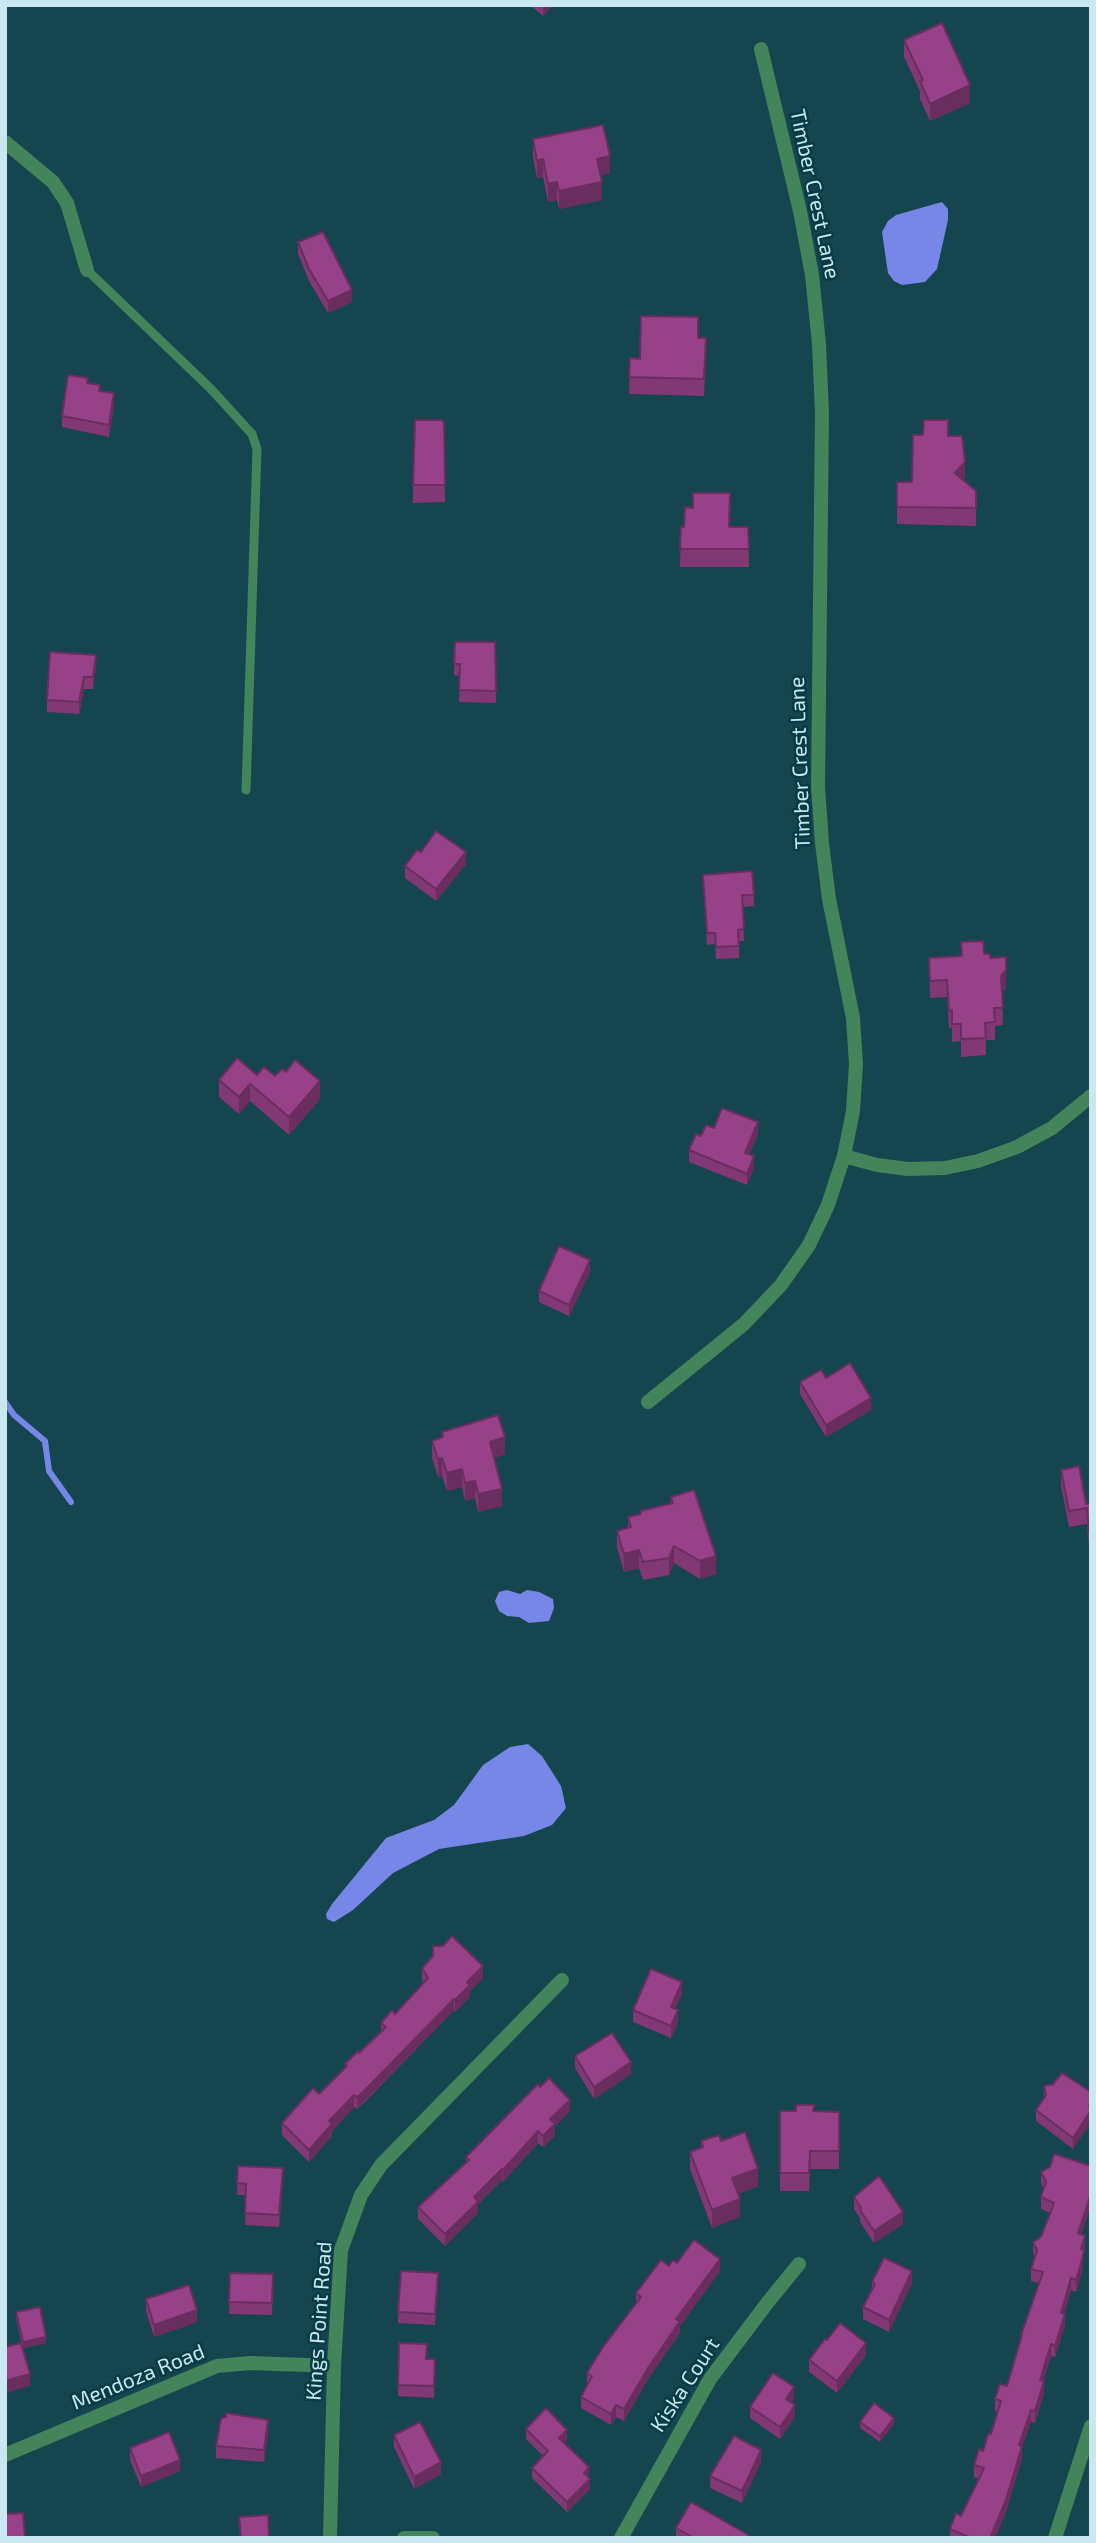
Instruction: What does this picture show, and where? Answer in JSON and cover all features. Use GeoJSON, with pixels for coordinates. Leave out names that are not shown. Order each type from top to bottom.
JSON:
{"type":"FeatureCollection","features":[{"type":"Feature","properties":{"kind":"street","name":"Timber Crest Lane"},"geometry":{"type":"LineString","coordinates":[[648,1402],[744,1324],[781,1285],[809,1245],[828,1205],[844,1156],[853,1111],[856,1064],[853,1018],[828,888],[818,787],[822,412],[819,344],[812,275],[800,211],[761,48]]}},
{"type":"Feature","properties":{"kind":"street"},"geometry":{"type":"LineString","coordinates":[[5,142],[53,182],[67,203],[87,270]]}},
{"type":"Feature","properties":{"kind":"street"},"geometry":{"type":"LineString","coordinates":[[844,1156],[877,1165],[908,1169],[945,1168],[978,1161],[1017,1147],[1052,1128],[1091,1096]]}},
{"type":"Feature","properties":{"kind":"street","name":"Kings Point Road"},"geometry":{"type":"LineString","coordinates":[[330,2538],[334,2366],[341,2250],[361,2195],[382,2165],[562,1980]]}},
{"type":"Feature","properties":{"kind":"street","name":"Kiska Court"},"geometry":{"type":"LineString","coordinates":[[621,2538],[710,2379],[799,2264]]}},
{"type":"Feature","properties":{"kind":"street","name":"Mendoza Road"},"geometry":{"type":"LineString","coordinates":[[5,2455],[217,2367],[250,2363],[334,2366]]}},
{"type":"Feature","properties":{"kind":"street"},"geometry":{"type":"LineString","coordinates":[[1055,2538],[1091,2426]]}},
{"type":"Feature","properties":{"kind":"street"},"geometry":{"type":"LineString","coordinates":[[404,2538],[433,2538]]}},
{"type":"Feature","properties":{"kind":"lane"},"geometry":{"type":"LineString","coordinates":[[87,270],[211,390],[252,434],[257,449],[246,790]]}},
{"type":"Feature","properties":{"kind":"water"},"geometry":{"type":"Polygon","coordinates":[[[942,202],[948,209],[948,220],[937,269],[925,282],[902,285],[894,281],[888,273],[882,232],[888,221],[896,215],[942,202]]]}},
{"type":"Feature","properties":{"kind":"water"},"geometry":{"type":"Polygon","coordinates":[[[507,1590],[520,1594],[527,1590],[539,1592],[553,1599],[554,1608],[549,1621],[529,1623],[499,1611],[495,1601],[499,1592],[507,1590]]]}},
{"type":"Feature","properties":{"kind":"water"},"geometry":{"type":"Polygon","coordinates":[[[528,1744],[542,1756],[561,1786],[566,1808],[552,1825],[524,1836],[439,1849],[393,1873],[353,1910],[334,1922],[327,1919],[326,1914],[332,1904],[386,1838],[434,1820],[454,1805],[483,1765],[510,1747],[528,1744]]]}},
{"type":"Feature","properties":{"kind":"building"},"geometry":{"type":"Polygon","coordinates":[[[942,23],[970,85],[930,104],[920,81],[923,80],[904,40],[942,23]]]}},
{"type":"Feature","properties":{"kind":"building"},"geometry":{"type":"Polygon","coordinates":[[[603,125],[610,156],[597,159],[602,182],[559,191],[557,182],[548,184],[543,159],[537,161],[533,139],[603,125]]]}},
{"type":"Feature","properties":{"kind":"building"},"geometry":{"type":"Polygon","coordinates":[[[323,232],[352,290],[328,301],[309,269],[298,242],[323,232]]]}},
{"type":"Feature","properties":{"kind":"building"},"geometry":{"type":"Polygon","coordinates":[[[641,316],[698,317],[698,338],[706,338],[704,379],[629,377],[630,358],[640,359],[641,316]]]}},
{"type":"Feature","properties":{"kind":"building"},"geometry":{"type":"Polygon","coordinates":[[[68,375],[88,378],[87,383],[100,385],[99,391],[114,393],[109,425],[62,416],[68,375]]]}},
{"type":"Feature","properties":{"kind":"building"},"geometry":{"type":"Polygon","coordinates":[[[415,420],[442,420],[444,423],[445,485],[413,485],[415,420]]]}},
{"type":"Feature","properties":{"kind":"building"},"geometry":{"type":"Polygon","coordinates":[[[924,420],[948,420],[948,436],[962,436],[965,462],[955,473],[976,491],[976,508],[897,507],[897,482],[912,482],[913,435],[923,435],[924,420]]]}},
{"type":"Feature","properties":{"kind":"building"},"geometry":{"type":"Polygon","coordinates":[[[693,493],[730,493],[729,527],[748,527],[749,549],[680,549],[685,507],[693,508],[693,493]]]}},
{"type":"Feature","properties":{"kind":"building"},"geometry":{"type":"Polygon","coordinates":[[[455,642],[495,642],[496,691],[459,690],[460,664],[454,664],[455,642]]]}},
{"type":"Feature","properties":{"kind":"building"},"geometry":{"type":"Polygon","coordinates":[[[50,652],[96,655],[93,677],[84,677],[79,702],[47,700],[50,652]]]}},
{"type":"Feature","properties":{"kind":"building"},"geometry":{"type":"Polygon","coordinates":[[[436,831],[466,852],[436,889],[405,866],[417,850],[421,852],[436,831]]]}},
{"type":"Feature","properties":{"kind":"building"},"geometry":{"type":"Polygon","coordinates":[[[752,871],[754,895],[742,895],[744,929],[738,930],[739,946],[716,947],[715,933],[707,933],[703,875],[752,871]]]}},
{"type":"Feature","properties":{"kind":"building"},"geometry":{"type":"Polygon","coordinates":[[[983,941],[984,954],[990,954],[990,958],[1006,957],[1006,970],[1001,976],[1003,1008],[994,1008],[995,1022],[985,1023],[986,1038],[961,1039],[961,1024],[952,1024],[947,980],[930,981],[929,958],[962,956],[961,942],[983,941]]]}},
{"type":"Feature","properties":{"kind":"building"},"geometry":{"type":"Polygon","coordinates":[[[237,1058],[257,1075],[264,1067],[275,1076],[282,1069],[286,1072],[295,1060],[320,1081],[289,1117],[250,1084],[239,1097],[219,1080],[237,1058]]]}},
{"type":"Feature","properties":{"kind":"building"},"geometry":{"type":"Polygon","coordinates":[[[722,1108],[758,1122],[745,1153],[754,1156],[747,1174],[689,1150],[696,1134],[701,1136],[706,1125],[714,1128],[722,1108]]]}},
{"type":"Feature","properties":{"kind":"building"},"geometry":{"type":"Polygon","coordinates":[[[559,1246],[590,1260],[569,1305],[539,1291],[559,1246]]]}},
{"type":"Feature","properties":{"kind":"building"},"geometry":{"type":"Polygon","coordinates":[[[850,1363],[871,1398],[826,1425],[800,1382],[821,1370],[826,1378],[850,1363]]]}},
{"type":"Feature","properties":{"kind":"building"},"geometry":{"type":"Polygon","coordinates":[[[498,1415],[505,1437],[490,1442],[502,1489],[478,1494],[475,1481],[465,1483],[462,1469],[447,1473],[442,1458],[438,1459],[432,1441],[443,1437],[442,1432],[498,1415]]]}},
{"type":"Feature","properties":{"kind":"building"},"geometry":{"type":"Polygon","coordinates":[[[1079,1466],[1086,1504],[1091,1503],[1089,1533],[1087,1508],[1069,1511],[1061,1470],[1079,1466]]]}},
{"type":"Feature","properties":{"kind":"building"},"geometry":{"type":"Polygon","coordinates":[[[694,1490],[716,1556],[700,1561],[674,1546],[669,1558],[643,1562],[639,1550],[624,1554],[617,1531],[631,1527],[628,1517],[641,1514],[640,1511],[673,1503],[671,1497],[694,1490]]]}},
{"type":"Feature","properties":{"kind":"building"},"geometry":{"type":"Polygon","coordinates":[[[452,1936],[483,1966],[467,1982],[470,1985],[363,2092],[357,2097],[354,2095],[329,2121],[332,2124],[309,2150],[282,2123],[313,2088],[319,2094],[358,2051],[359,2053],[386,2027],[381,2023],[392,2010],[395,2014],[428,1978],[422,1968],[433,1956],[433,1946],[443,1946],[452,1936]]]}},
{"type":"Feature","properties":{"kind":"building"},"geometry":{"type":"Polygon","coordinates":[[[651,1969],[682,1982],[671,2007],[678,2010],[671,2026],[633,2010],[651,1969]]]}},
{"type":"Feature","properties":{"kind":"building"},"geometry":{"type":"Polygon","coordinates":[[[612,2033],[631,2062],[594,2087],[575,2056],[612,2033]]]}},
{"type":"Feature","properties":{"kind":"building"},"geometry":{"type":"Polygon","coordinates":[[[1062,2073],[1091,2092],[1091,2110],[1073,2138],[1036,2110],[1046,2095],[1044,2086],[1053,2084],[1062,2073]]]}},
{"type":"Feature","properties":{"kind":"building"},"geometry":{"type":"Polygon","coordinates":[[[549,2078],[570,2100],[550,2119],[555,2124],[543,2136],[538,2131],[474,2197],[478,2202],[445,2234],[418,2207],[469,2160],[466,2157],[538,2084],[540,2087],[549,2078]]]}},
{"type":"Feature","properties":{"kind":"building"},"geometry":{"type":"Polygon","coordinates":[[[796,2105],[814,2105],[813,2111],[839,2112],[839,2151],[810,2151],[809,2173],[780,2173],[780,2111],[796,2111],[796,2105]]]}},
{"type":"Feature","properties":{"kind":"building"},"geometry":{"type":"Polygon","coordinates":[[[745,2132],[758,2169],[732,2178],[740,2199],[712,2210],[690,2152],[703,2147],[701,2141],[719,2135],[721,2141],[745,2132]]]}},
{"type":"Feature","properties":{"kind":"building"},"geometry":{"type":"Polygon","coordinates":[[[1054,2154],[1091,2166],[1091,2194],[1078,2233],[1085,2236],[1081,2249],[1084,2250],[1082,2260],[1076,2280],[1071,2278],[1061,2313],[1065,2314],[1055,2346],[1051,2344],[1040,2380],[1044,2381],[1035,2411],[1031,2410],[1019,2445],[1022,2446],[1006,2500],[990,2538],[971,2538],[950,2529],[956,2513],[961,2516],[984,2468],[974,2465],[979,2449],[983,2451],[988,2434],[991,2434],[1001,2401],[995,2399],[1000,2384],[1007,2386],[1043,2272],[1031,2269],[1037,2250],[1033,2242],[1041,2237],[1054,2203],[1041,2197],[1046,2181],[1041,2172],[1050,2167],[1054,2154]]]}},
{"type":"Feature","properties":{"kind":"building"},"geometry":{"type":"Polygon","coordinates":[[[238,2166],[283,2168],[279,2215],[245,2213],[246,2184],[237,2183],[238,2166]]]}},
{"type":"Feature","properties":{"kind":"building"},"geometry":{"type":"Polygon","coordinates":[[[879,2176],[903,2212],[874,2231],[854,2197],[879,2176]]]}},
{"type":"Feature","properties":{"kind":"building"},"geometry":{"type":"Polygon","coordinates":[[[694,2240],[720,2259],[676,2319],[680,2321],[624,2409],[616,2405],[611,2414],[581,2397],[592,2376],[587,2373],[641,2297],[636,2293],[661,2260],[669,2266],[673,2260],[677,2263],[694,2240]]]}},
{"type":"Feature","properties":{"kind":"building"},"geometry":{"type":"Polygon","coordinates":[[[884,2258],[912,2271],[889,2320],[863,2307],[884,2258]]]}},
{"type":"Feature","properties":{"kind":"building"},"geometry":{"type":"Polygon","coordinates":[[[401,2271],[438,2273],[435,2314],[398,2312],[401,2271]]]}},
{"type":"Feature","properties":{"kind":"building"},"geometry":{"type":"Polygon","coordinates":[[[230,2273],[273,2274],[272,2303],[229,2302],[230,2273]]]}},
{"type":"Feature","properties":{"kind":"building"},"geometry":{"type":"Polygon","coordinates":[[[189,2285],[197,2310],[154,2325],[146,2299],[189,2285]]]}},
{"type":"Feature","properties":{"kind":"building"},"geometry":{"type":"Polygon","coordinates":[[[40,2307],[46,2337],[23,2342],[16,2312],[40,2307]]]}},
{"type":"Feature","properties":{"kind":"building"},"geometry":{"type":"Polygon","coordinates":[[[840,2323],[866,2343],[837,2381],[809,2360],[840,2323]]]}},
{"type":"Feature","properties":{"kind":"building"},"geometry":{"type":"Polygon","coordinates":[[[21,2343],[30,2374],[5,2381],[5,2347],[21,2343]]]}},
{"type":"Feature","properties":{"kind":"building"},"geometry":{"type":"Polygon","coordinates":[[[399,2343],[427,2344],[426,2359],[435,2359],[434,2386],[398,2385],[399,2343]]]}},
{"type":"Feature","properties":{"kind":"building"},"geometry":{"type":"Polygon","coordinates":[[[773,2373],[794,2387],[786,2399],[795,2405],[780,2427],[750,2407],[773,2373]]]}},
{"type":"Feature","properties":{"kind":"building"},"geometry":{"type":"Polygon","coordinates":[[[874,2403],[894,2418],[880,2436],[860,2422],[874,2403]]]}},
{"type":"Feature","properties":{"kind":"building"},"geometry":{"type":"Polygon","coordinates":[[[546,2408],[567,2430],[559,2438],[589,2467],[584,2473],[590,2479],[567,2502],[532,2468],[548,2451],[526,2429],[546,2408]]]}},
{"type":"Feature","properties":{"kind":"building"},"geometry":{"type":"Polygon","coordinates":[[[226,2413],[268,2420],[264,2450],[216,2446],[221,2418],[226,2417],[226,2413]]]}},
{"type":"Feature","properties":{"kind":"building"},"geometry":{"type":"Polygon","coordinates":[[[420,2422],[441,2462],[414,2477],[394,2435],[420,2422]]]}},
{"type":"Feature","properties":{"kind":"building"},"geometry":{"type":"Polygon","coordinates":[[[169,2432],[180,2460],[141,2476],[130,2448],[169,2432]]]}},
{"type":"Feature","properties":{"kind":"building"},"geometry":{"type":"Polygon","coordinates":[[[734,2436],[761,2450],[742,2491],[710,2476],[734,2436]]]}},
{"type":"Feature","properties":{"kind":"building"},"geometry":{"type":"Polygon","coordinates":[[[691,2502],[750,2536],[749,2538],[694,2538],[676,2528],[691,2502]]]}},
{"type":"Feature","properties":{"kind":"building"},"geometry":{"type":"Polygon","coordinates":[[[23,2513],[25,2538],[5,2538],[5,2514],[23,2513]]]}},
{"type":"Feature","properties":{"kind":"building"},"geometry":{"type":"Polygon","coordinates":[[[268,2515],[269,2538],[241,2538],[239,2517],[268,2515]]]}},
{"type":"Feature","properties":{"kind":"waterway"},"geometry":{"type":"LineString","coordinates":[[5,1402],[14,1415],[45,1441],[49,1471],[71,1502]]}}]}
